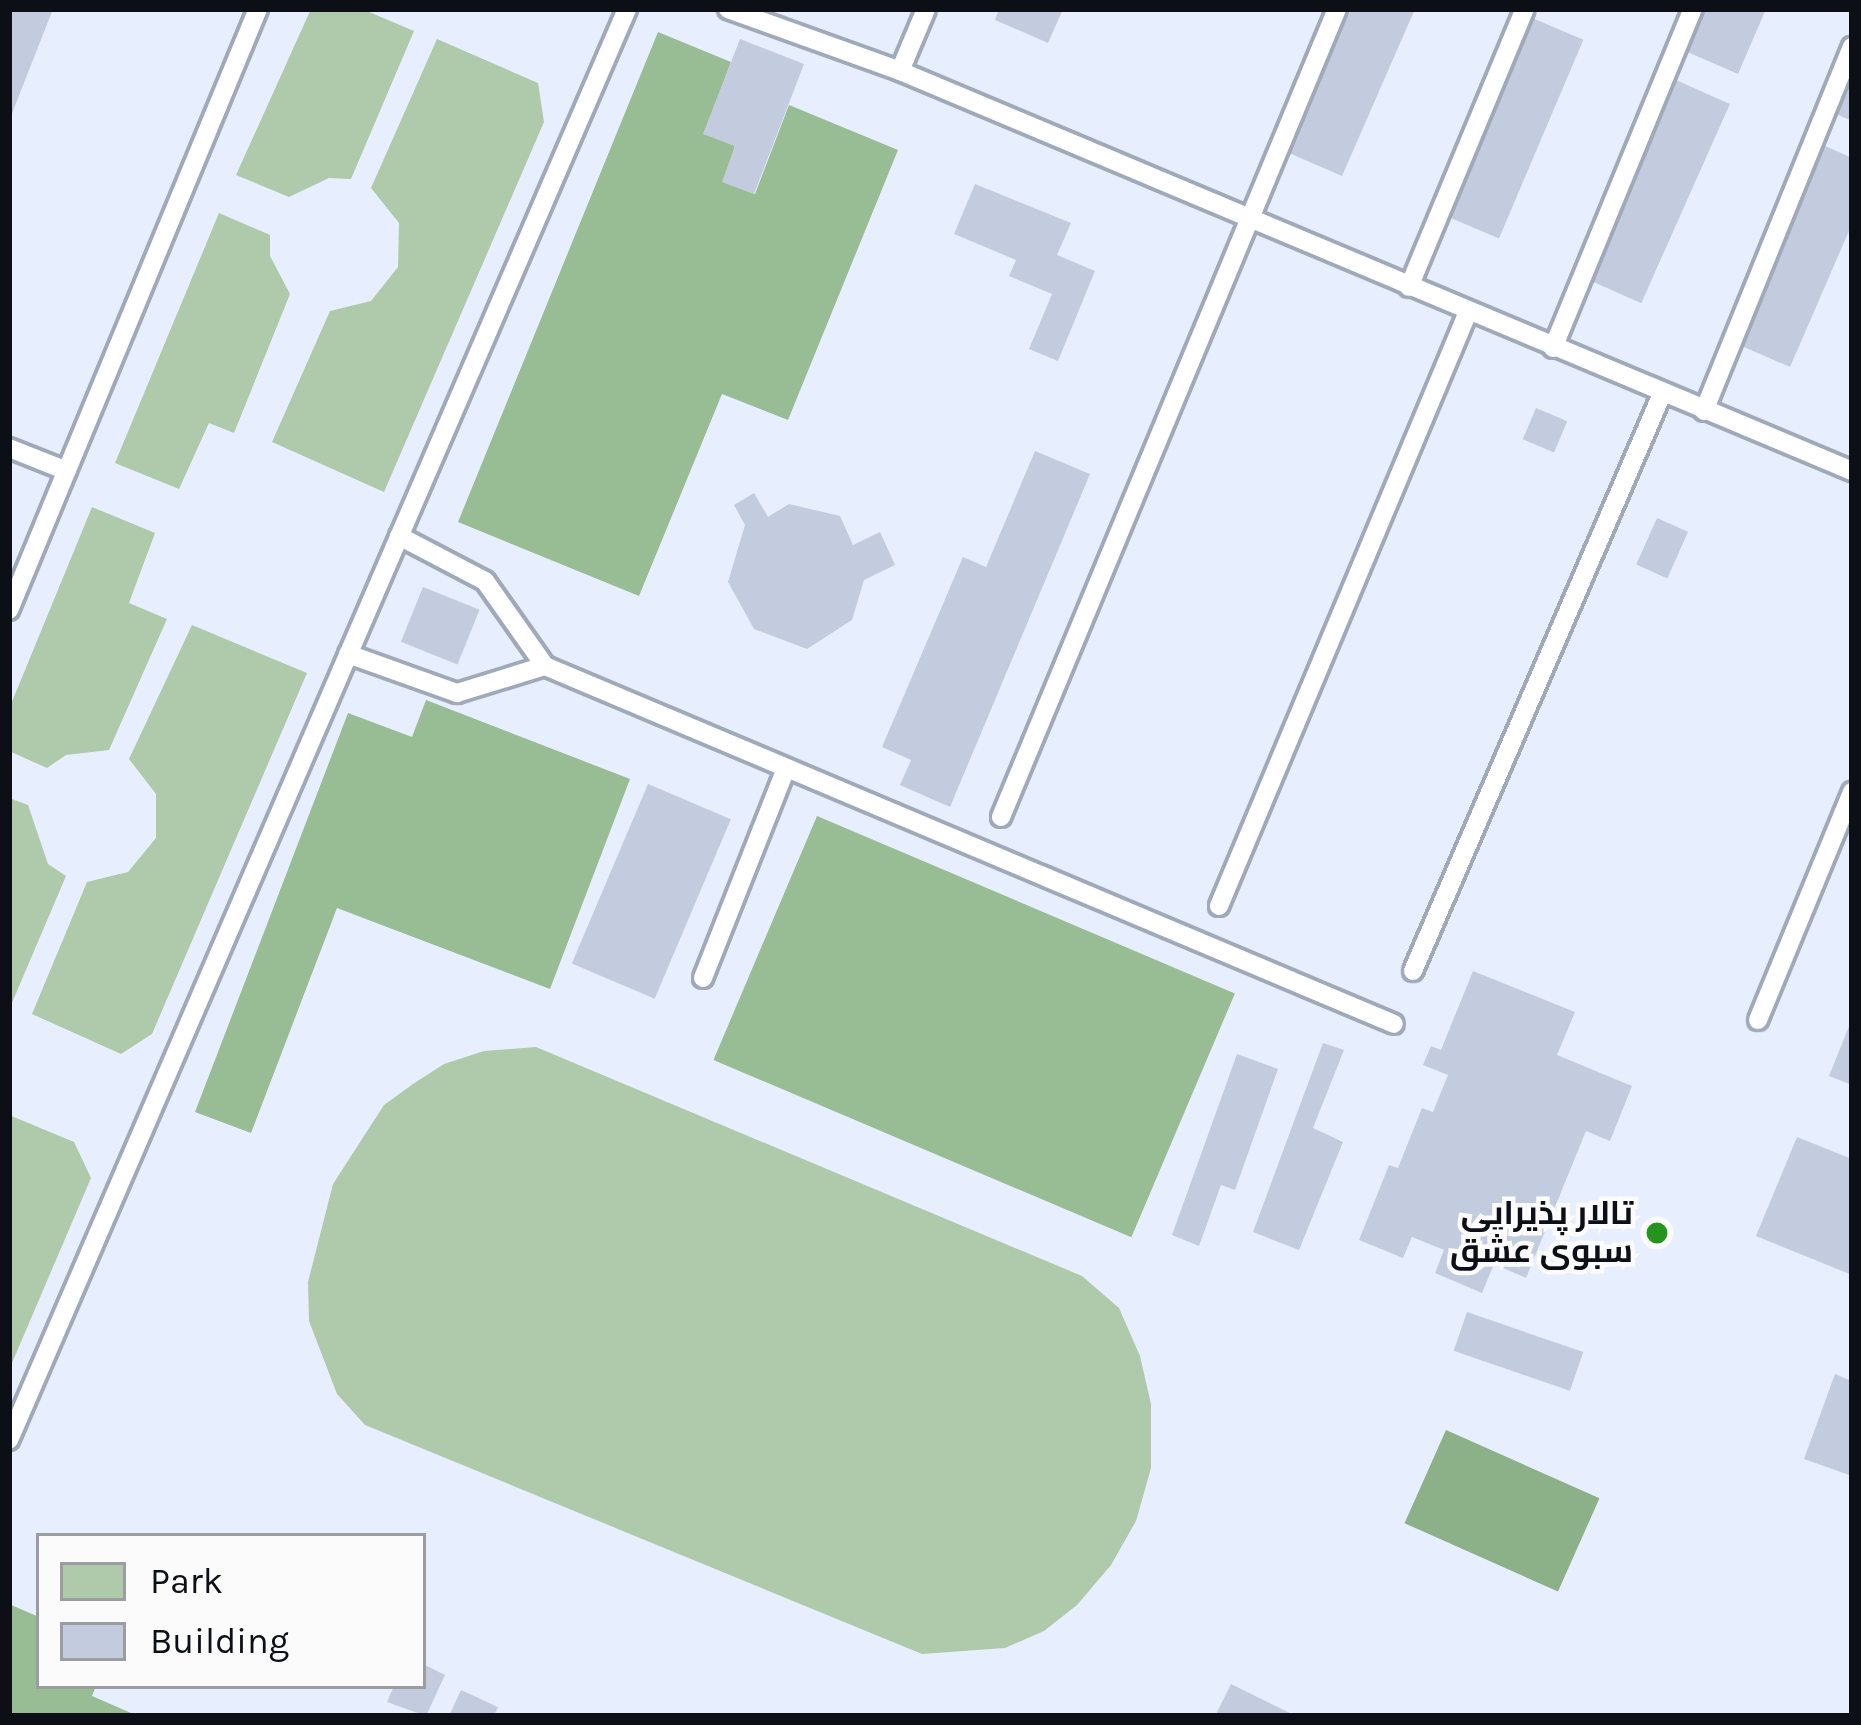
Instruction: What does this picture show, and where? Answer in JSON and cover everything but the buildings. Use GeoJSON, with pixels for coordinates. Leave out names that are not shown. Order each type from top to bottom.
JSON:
{"type":"FeatureCollection","features":[{"type":"Feature","properties":{"kind":"lane"},"geometry":{"type":"LineString","coordinates":[[9,610],[258,9]]}},
{"type":"Feature","properties":{"kind":"lane"},"geometry":{"type":"LineString","coordinates":[[9,1440],[627,9]]}},
{"type":"Feature","properties":{"kind":"lane"},"geometry":{"type":"LineString","coordinates":[[728,9],[900,71],[1852,471]]}},
{"type":"Feature","properties":{"kind":"lane"},"geometry":{"type":"LineString","coordinates":[[900,71],[926,9]]}},
{"type":"Feature","properties":{"kind":"lane"},"geometry":{"type":"LineString","coordinates":[[1001,817],[1337,9]]}},
{"type":"Feature","properties":{"kind":"lane"},"geometry":{"type":"LineString","coordinates":[[1408,287],[1525,9]]}},
{"type":"Feature","properties":{"kind":"lane"},"geometry":{"type":"LineString","coordinates":[[1553,348],[1693,9]]}},
{"type":"Feature","properties":{"kind":"lane"},"geometry":{"type":"LineString","coordinates":[[1704,411],[1852,47]]}},
{"type":"Feature","properties":{"kind":"lane"},"geometry":{"type":"LineString","coordinates":[[1220,907],[1468,312]]}},
{"type":"Feature","properties":{"kind":"lane"},"geometry":{"type":"LineString","coordinates":[[1413,970],[1662,394]]}},
{"type":"Feature","properties":{"kind":"lane"},"geometry":{"type":"LineString","coordinates":[[9,448],[67,471]]}},
{"type":"Feature","properties":{"kind":"lane"},"geometry":{"type":"LineString","coordinates":[[399,536],[485,581],[545,666],[1394,1024]]}},
{"type":"Feature","properties":{"kind":"lane"},"geometry":{"type":"LineString","coordinates":[[348,654],[457,693],[545,666]]}},
{"type":"Feature","properties":{"kind":"lane"},"geometry":{"type":"LineString","coordinates":[[703,978],[786,768]]}},
{"type":"Feature","properties":{"kind":"lane"},"geometry":{"type":"LineString","coordinates":[[1758,1020],[1852,792]]}},
{"type":"Feature","properties":{"kind":"green space"},"geometry":{"type":"Polygon","coordinates":[[[311,9],[362,9],[414,31],[351,179],[329,178],[289,197],[236,175],[311,9]]]}},
{"type":"Feature","properties":{"kind":"green space"},"geometry":{"type":"Polygon","coordinates":[[[437,39],[538,83],[544,122],[384,492],[272,442],[330,311],[371,301],[398,267],[399,223],[371,188],[437,39]]]}},
{"type":"Feature","properties":{"kind":"green space"},"geometry":{"type":"Polygon","coordinates":[[[219,213],[270,235],[270,256],[290,294],[234,433],[209,423],[179,489],[115,463],[219,213]]]}},
{"type":"Feature","properties":{"kind":"green space"},"geometry":{"type":"Polygon","coordinates":[[[92,507],[155,533],[129,603],[167,619],[109,750],[66,755],[47,768],[9,751],[9,709],[92,507]]]}},
{"type":"Feature","properties":{"kind":"green space"},"geometry":{"type":"Polygon","coordinates":[[[192,625],[307,673],[152,1034],[121,1054],[32,1014],[87,882],[128,872],[156,838],[156,794],[129,759],[192,625]]]}},
{"type":"Feature","properties":{"kind":"green space"},"geometry":{"type":"Polygon","coordinates":[[[9,798],[28,805],[48,864],[66,876],[11,1005],[9,798]]]}},
{"type":"Feature","properties":{"kind":"green space"},"geometry":{"type":"Polygon","coordinates":[[[536,1047],[1082,1276],[1119,1308],[1140,1356],[1151,1404],[1151,1468],[1136,1521],[1111,1565],[1077,1605],[1044,1631],[1005,1648],[922,1654],[365,1425],[337,1394],[309,1321],[308,1282],[333,1184],[384,1105],[413,1084],[444,1064],[484,1051],[536,1047]]]}},
{"type":"Feature","properties":{"kind":"green space"},"geometry":{"type":"Polygon","coordinates":[[[9,1115],[74,1142],[91,1178],[9,1370],[9,1115]]]}},
{"type":"Feature","properties":{"kind":"shaded area"},"geometry":{"type":"Polygon","coordinates":[[[658,32],[731,62],[704,133],[735,146],[723,182],[755,194],[789,105],[898,150],[788,420],[722,394],[639,596],[458,522],[658,32]]]}},
{"type":"Feature","properties":{"kind":"shaded area"},"geometry":{"type":"Polygon","coordinates":[[[426,700],[630,779],[550,989],[337,908],[251,1133],[195,1112],[348,713],[412,737],[426,700]]]}},
{"type":"Feature","properties":{"kind":"shaded area"},"geometry":{"type":"Polygon","coordinates":[[[817,816],[1235,993],[1131,1237],[713,1060],[817,816]]]}},
{"type":"Feature","properties":{"kind":"shaded area"},"geometry":{"type":"Polygon","coordinates":[[[1446,1430],[1599,1498],[1558,1592],[1405,1523],[1446,1430]]]}},
{"type":"Feature","properties":{"kind":"shaded area"},"geometry":{"type":"Polygon","coordinates":[[[9,1604],[36,1616],[36,1689],[95,1689],[92,1696],[138,1716],[9,1716],[9,1604]]]}},
{"type":"Feature","properties":{"kind":"place","name":"تالار پذیرایی سبوی عشق"},"geometry":{"type":"Point","coordinates":[1657,1233]}}]}
